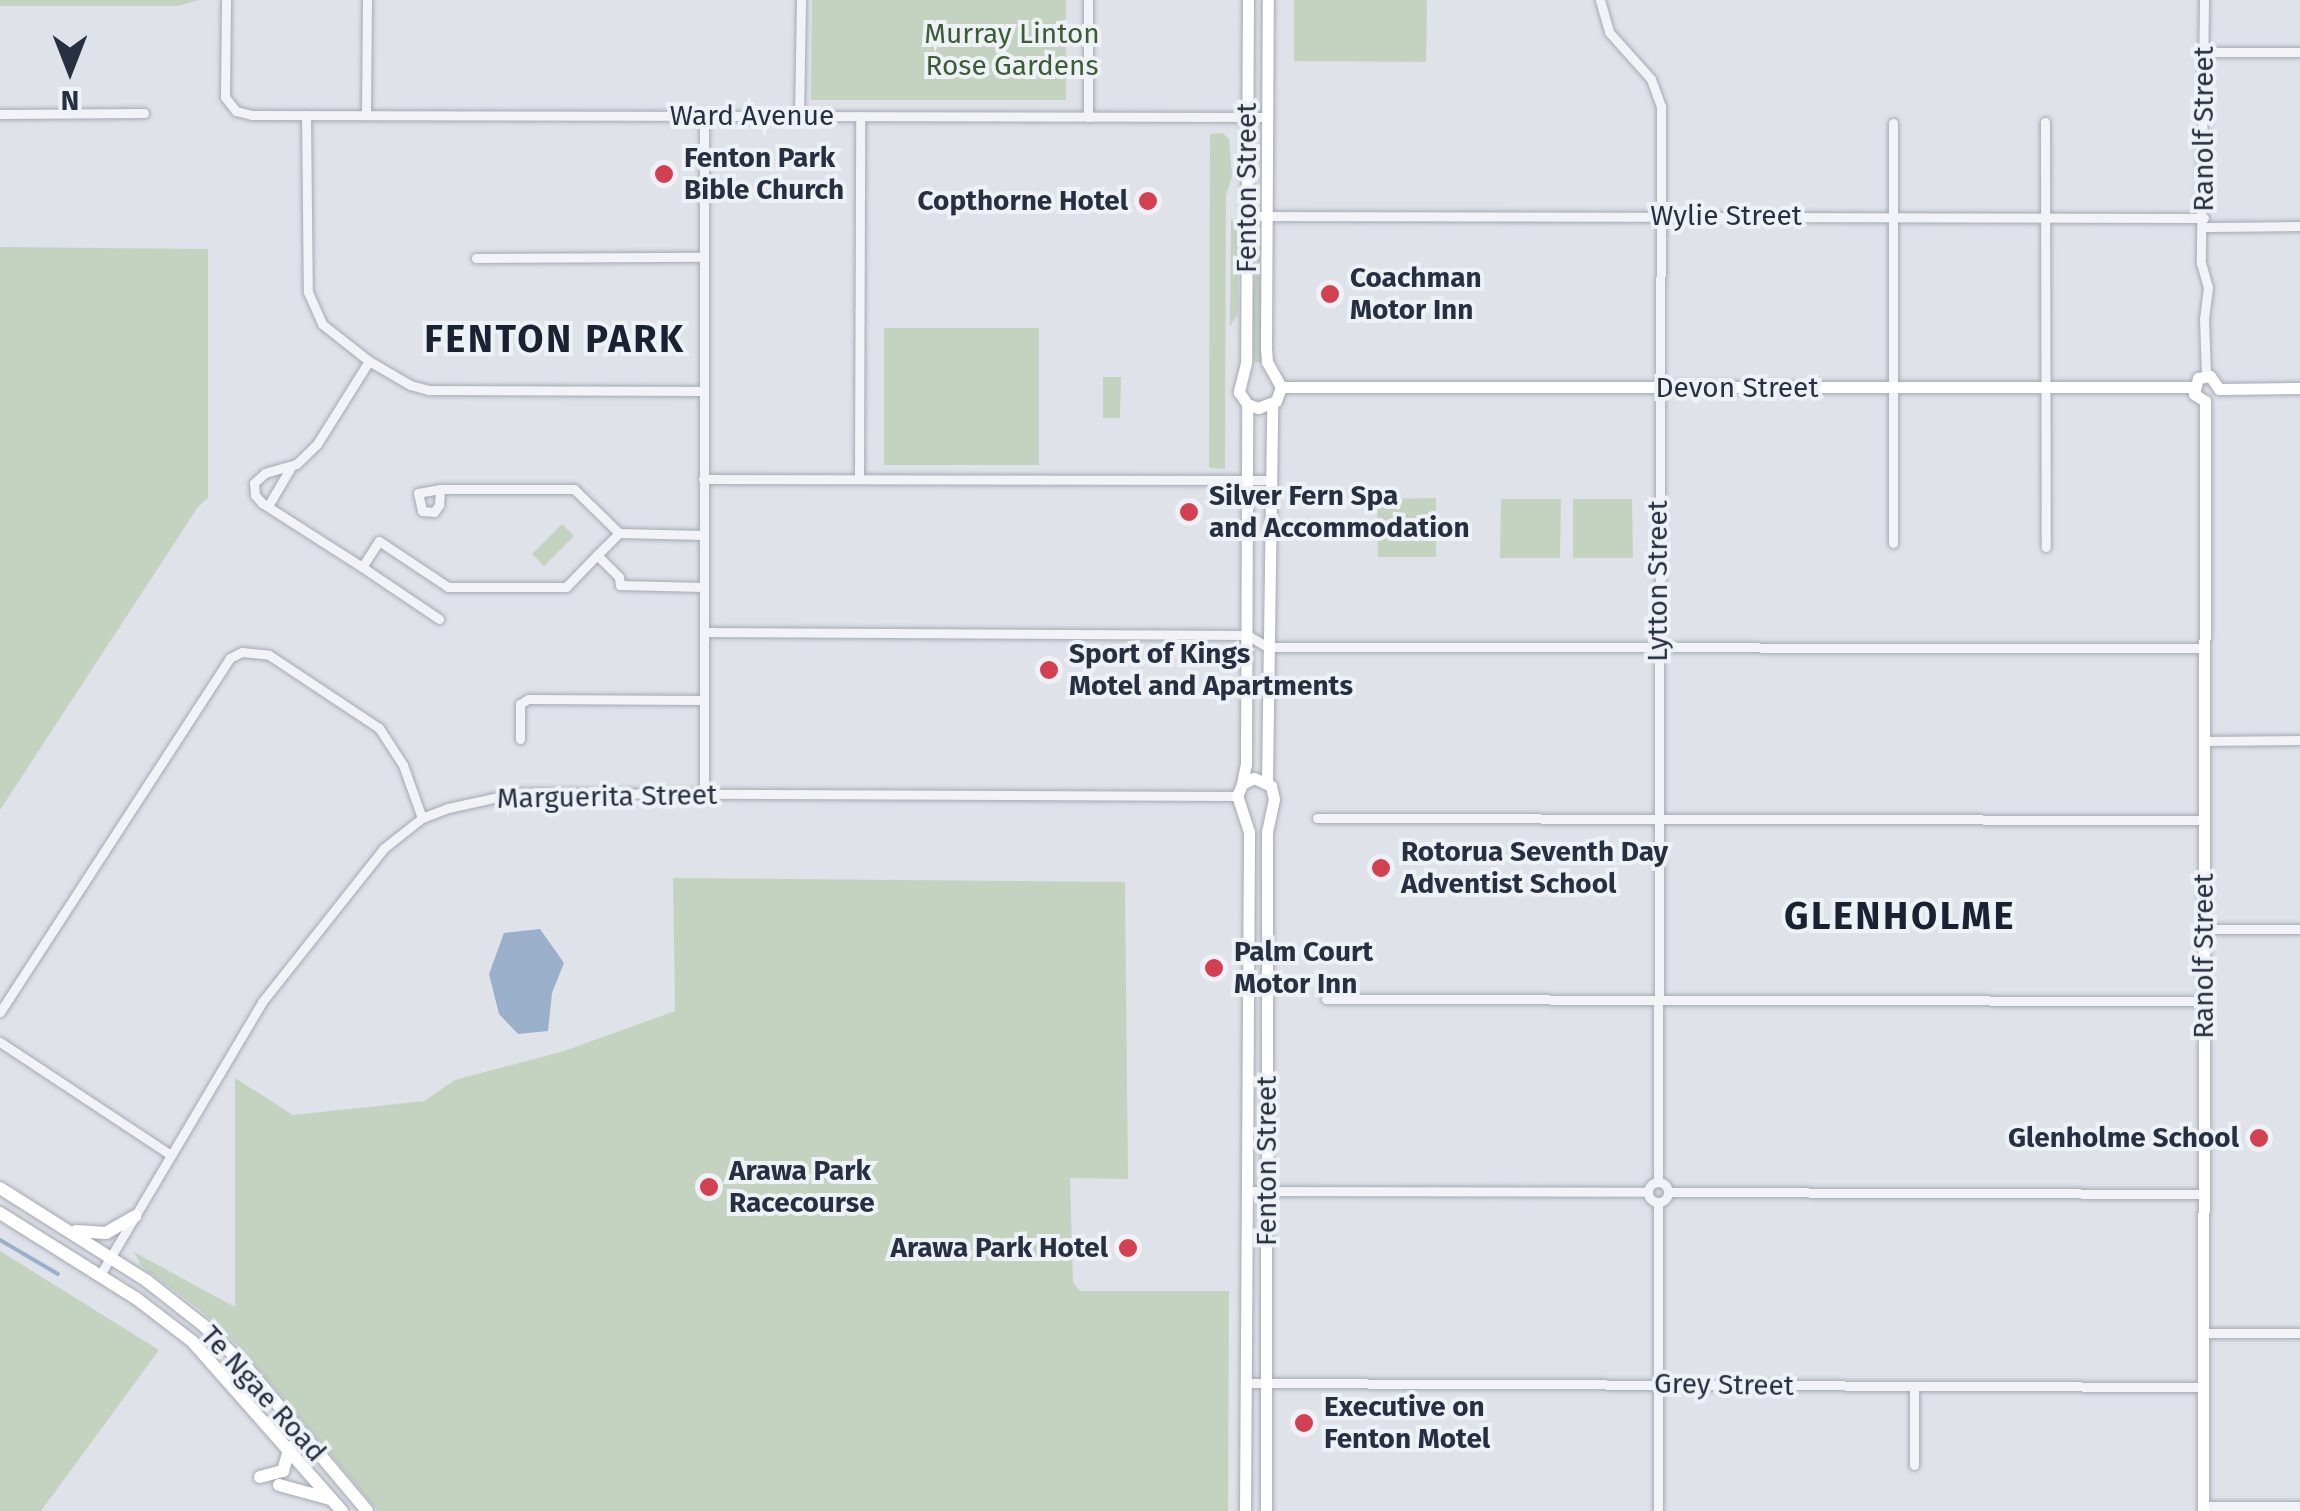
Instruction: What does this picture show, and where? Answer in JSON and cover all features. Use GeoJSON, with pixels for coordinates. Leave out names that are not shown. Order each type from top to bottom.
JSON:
{"type":"FeatureCollection","features":[{"type":"Feature","properties":{"kind":"main road","name":"Fenton Street"},"geometry":{"type":"LineString","coordinates":[[1242,376],[1246,363],[1248,0]]}},
{"type":"Feature","properties":{"kind":"main road","name":"Fenton Street"},"geometry":{"type":"LineString","coordinates":[[1268,0],[1266,346],[1273,372]]}},
{"type":"Feature","properties":{"kind":"main road"},"geometry":{"type":"LineString","coordinates":[[1240,790],[1254,778],[1266,782],[1274,792],[1268,811],[1246,813],[1240,790],[1246,764],[1249,480],[1247,404],[1239,392],[1242,376],[1259,366],[1273,372],[1280,387],[1272,405],[1268,480],[1266,782]]}},
{"type":"Feature","properties":{"kind":"main road"},"geometry":{"type":"LineString","coordinates":[[2206,375],[2214,378],[2219,388],[2213,399],[2204,402],[2196,397],[2193,388],[2198,378],[2206,375]]}},
{"type":"Feature","properties":{"kind":"main road","name":"Devon Street"},"geometry":{"type":"LineString","coordinates":[[1280,387],[2193,388]]}},
{"type":"Feature","properties":{"kind":"main road"},"geometry":{"type":"LineString","coordinates":[[2219,388],[2300,388]]}},
{"type":"Feature","properties":{"kind":"main road","name":"Ranolf Street"},"geometry":{"type":"LineString","coordinates":[[2203,1508],[2204,402]]}},
{"type":"Feature","properties":{"kind":"main road"},"geometry":{"type":"LineString","coordinates":[[1247,404],[1258,408],[1272,405]]}},
{"type":"Feature","properties":{"kind":"main road","name":"Fenton Street"},"geometry":{"type":"LineString","coordinates":[[1266,1511],[1268,811]]}},
{"type":"Feature","properties":{"kind":"main road","name":"Fenton Street"},"geometry":{"type":"LineString","coordinates":[[1245,1511],[1246,813]]}},
{"type":"Feature","properties":{"kind":"main road"},"geometry":{"type":"LineString","coordinates":[[1246,998],[1267,998]]}},
{"type":"Feature","properties":{"kind":"main road","name":"Te Ngae Road"},"geometry":{"type":"LineString","coordinates":[[0,1188],[111,1257],[226,1347],[367,1511]]}},
{"type":"Feature","properties":{"kind":"main road","name":"Te Ngae Road"},"geometry":{"type":"LineString","coordinates":[[0,1212],[100,1275],[192,1341],[290,1447],[337,1505]]}},
{"type":"Feature","properties":{"kind":"main road"},"geometry":{"type":"LineString","coordinates":[[64,1228],[106,1233],[136,1216]]}},
{"type":"Feature","properties":{"kind":"main road"},"geometry":{"type":"LineString","coordinates":[[260,1477],[283,1471],[290,1447]]}},
{"type":"Feature","properties":{"kind":"main road"},"geometry":{"type":"LineString","coordinates":[[278,1485],[337,1505]]}},
{"type":"Feature","properties":{"kind":"street","name":"Ward Avenue"},"geometry":{"type":"LineString","coordinates":[[226,0],[226,98],[236,110],[306,115],[1268,117]]}},
{"type":"Feature","properties":{"kind":"street"},"geometry":{"type":"LineString","coordinates":[[366,115],[367,0]]}},
{"type":"Feature","properties":{"kind":"street"},"geometry":{"type":"LineString","coordinates":[[799,116],[801,0]]}},
{"type":"Feature","properties":{"kind":"street"},"geometry":{"type":"LineString","coordinates":[[1088,0],[1088,117]]}},
{"type":"Feature","properties":{"kind":"street","name":"Lytton Street"},"geometry":{"type":"LineString","coordinates":[[1600,0],[1609,32],[1645,70],[1660,98],[1658,1182]]}},
{"type":"Feature","properties":{"kind":"street","name":"Ranolf Street"},"geometry":{"type":"LineString","coordinates":[[2204,0],[2201,262],[2208,287],[2204,312],[2206,375]]}},
{"type":"Feature","properties":{"kind":"street"},"geometry":{"type":"LineString","coordinates":[[2204,52],[2300,52]]}},
{"type":"Feature","properties":{"kind":"street"},"geometry":{"type":"LineString","coordinates":[[0,114],[144,114]]}},
{"type":"Feature","properties":{"kind":"street"},"geometry":{"type":"LineString","coordinates":[[306,115],[308,292],[322,324],[368,362],[410,386],[429,390],[703,391]]}},
{"type":"Feature","properties":{"kind":"street"},"geometry":{"type":"LineString","coordinates":[[704,116],[704,794]]}},
{"type":"Feature","properties":{"kind":"street"},"geometry":{"type":"LineString","coordinates":[[859,479],[860,116]]}},
{"type":"Feature","properties":{"kind":"street"},"geometry":{"type":"LineString","coordinates":[[2045,122],[2046,547]]}},
{"type":"Feature","properties":{"kind":"street"},"geometry":{"type":"LineString","coordinates":[[1893,123],[1893,543]]}},
{"type":"Feature","properties":{"kind":"street","name":"Wylie Street"},"geometry":{"type":"LineString","coordinates":[[1248,216],[2044,218],[2300,226]]}},
{"type":"Feature","properties":{"kind":"street"},"geometry":{"type":"LineString","coordinates":[[476,258],[704,256]]}},
{"type":"Feature","properties":{"kind":"street"},"geometry":{"type":"LineString","coordinates":[[268,506],[292,467],[317,444],[368,362]]}},
{"type":"Feature","properties":{"kind":"street"},"geometry":{"type":"LineString","coordinates":[[292,467],[264,473],[254,483],[255,496],[439,618]]}},
{"type":"Feature","properties":{"kind":"street"},"geometry":{"type":"LineString","coordinates":[[703,479],[1268,480]]}},
{"type":"Feature","properties":{"kind":"street"},"geometry":{"type":"LineString","coordinates":[[440,490],[574,490],[620,533],[703,536]]}},
{"type":"Feature","properties":{"kind":"street"},"geometry":{"type":"LineString","coordinates":[[362,568],[379,541],[448,587],[566,586],[620,533]]}},
{"type":"Feature","properties":{"kind":"street"},"geometry":{"type":"LineString","coordinates":[[597,555],[619,577],[620,585],[703,586]]}},
{"type":"Feature","properties":{"kind":"street"},"geometry":{"type":"LineString","coordinates":[[704,632],[1247,635],[1268,647],[2205,648]]}},
{"type":"Feature","properties":{"kind":"street"},"geometry":{"type":"LineString","coordinates":[[0,1012],[230,658],[242,652],[269,656],[379,728],[402,764],[422,818]]}},
{"type":"Feature","properties":{"kind":"street"},"geometry":{"type":"LineString","coordinates":[[520,739],[520,708],[528,699],[704,700]]}},
{"type":"Feature","properties":{"kind":"street"},"geometry":{"type":"LineString","coordinates":[[2205,740],[2300,740]]}},
{"type":"Feature","properties":{"kind":"street","name":"Marguerita Street"},"geometry":{"type":"LineString","coordinates":[[100,1275],[275,984],[384,848],[422,818],[448,808],[517,793],[1240,790]]}},
{"type":"Feature","properties":{"kind":"street"},"geometry":{"type":"LineString","coordinates":[[1317,818],[2204,820]]}},
{"type":"Feature","properties":{"kind":"street"},"geometry":{"type":"LineString","coordinates":[[2204,929],[2300,930]]}},
{"type":"Feature","properties":{"kind":"street"},"geometry":{"type":"LineString","coordinates":[[1326,999],[2204,1001]]}},
{"type":"Feature","properties":{"kind":"street"},"geometry":{"type":"LineString","coordinates":[[0,1042],[170,1154]]}},
{"type":"Feature","properties":{"kind":"street"},"geometry":{"type":"LineString","coordinates":[[1246,1191],[1648,1192],[1658,1182],[1668,1192],[2204,1194]]}},
{"type":"Feature","properties":{"kind":"street"},"geometry":{"type":"LineString","coordinates":[[1648,1192],[1658,1202],[1658,1511]]}},
{"type":"Feature","properties":{"kind":"street"},"geometry":{"type":"LineString","coordinates":[[1658,1202],[1668,1192]]}},
{"type":"Feature","properties":{"kind":"street"},"geometry":{"type":"LineString","coordinates":[[2203,1333],[2300,1332]]}},
{"type":"Feature","properties":{"kind":"street","name":"Grey Street"},"geometry":{"type":"LineString","coordinates":[[1245,1383],[2204,1387]]}},
{"type":"Feature","properties":{"kind":"street"},"geometry":{"type":"LineString","coordinates":[[1914,1387],[1914,1465]]}},
{"type":"Feature","properties":{"kind":"street"},"geometry":{"type":"LineString","coordinates":[[2203,1508],[2300,1506]]}},
{"type":"Feature","properties":{"kind":"green space"},"geometry":{"type":"Polygon","coordinates":[[[0,0],[199,0],[178,6],[0,6],[0,0]]]}},
{"type":"Feature","properties":{"kind":"green space","name":"Murray Linton Rose Gardens"},"geometry":{"type":"Polygon","coordinates":[[[812,0],[1066,0],[1066,100],[811,100],[812,0]]]}},
{"type":"Feature","properties":{"kind":"green space"},"geometry":{"type":"Polygon","coordinates":[[[1294,0],[1427,0],[1426,62],[1294,61],[1294,0]]]}},
{"type":"Feature","properties":{"kind":"green space"},"geometry":{"type":"Polygon","coordinates":[[[1223,133],[1229,139],[1232,176],[1226,196],[1225,469],[1209,468],[1210,134],[1223,133]]]}},
{"type":"Feature","properties":{"kind":"green space"},"geometry":{"type":"Polygon","coordinates":[[[1231,219],[1238,219],[1238,314],[1230,326],[1231,219]]]}},
{"type":"Feature","properties":{"kind":"green space"},"geometry":{"type":"Polygon","coordinates":[[[1260,232],[1262,362],[1254,362],[1253,297],[1260,232]]]}},
{"type":"Feature","properties":{"kind":"green space"},"geometry":{"type":"Polygon","coordinates":[[[0,247],[208,249],[208,498],[198,507],[0,810],[0,247]]]}},
{"type":"Feature","properties":{"kind":"green space"},"geometry":{"type":"Polygon","coordinates":[[[884,328],[1039,328],[1039,465],[884,465],[884,328]]]}},
{"type":"Feature","properties":{"kind":"green space"},"geometry":{"type":"Polygon","coordinates":[[[1103,377],[1121,377],[1120,418],[1103,418],[1103,377]]]}},
{"type":"Feature","properties":{"kind":"green space"},"geometry":{"type":"Polygon","coordinates":[[[1436,498],[1436,557],[1378,557],[1377,499],[1436,498]]]}},
{"type":"Feature","properties":{"kind":"green space"},"geometry":{"type":"Polygon","coordinates":[[[1501,499],[1561,499],[1560,558],[1500,558],[1501,499]]]}},
{"type":"Feature","properties":{"kind":"green space"},"geometry":{"type":"Polygon","coordinates":[[[1573,499],[1632,499],[1633,558],[1573,558],[1573,499]]]}},
{"type":"Feature","properties":{"kind":"green space"},"geometry":{"type":"Polygon","coordinates":[[[562,524],[574,536],[544,566],[532,554],[562,524]]]}},
{"type":"Feature","properties":{"kind":"green space","name":"Arawa Park Racecourse"},"geometry":{"type":"Polygon","coordinates":[[[673,878],[1125,882],[1128,1179],[1070,1178],[1073,1282],[1080,1291],[1229,1291],[1228,1511],[378,1511],[244,1351],[199,1309],[141,1266],[134,1252],[235,1307],[235,1078],[293,1115],[424,1101],[455,1080],[564,1051],[675,1011],[673,878]]]}},
{"type":"Feature","properties":{"kind":"green space"},"geometry":{"type":"Polygon","coordinates":[[[0,1251],[159,1350],[41,1511],[0,1511],[0,1251]]]}},
{"type":"Feature","properties":{"kind":"water"},"geometry":{"type":"Polygon","coordinates":[[[540,929],[564,963],[552,993],[548,1031],[518,1034],[499,1014],[489,974],[504,933],[540,929]]]}},
{"type":"Feature","properties":{"kind":"waterway"},"geometry":{"type":"LineString","coordinates":[[0,1240],[58,1274]]}},
{"type":"Feature","properties":{"kind":"place","name":"Fenton Park Bible Church"},"geometry":{"type":"Point","coordinates":[664,174]}},
{"type":"Feature","properties":{"kind":"place","name":"Copthorne Hotel"},"geometry":{"type":"Point","coordinates":[1148,201]}},
{"type":"Feature","properties":{"kind":"place","name":"Coachman Motor Inn"},"geometry":{"type":"Point","coordinates":[1330,294]}},
{"type":"Feature","properties":{"kind":"place","name":"Silver Fern Spa and Accommodation"},"geometry":{"type":"Point","coordinates":[1189,512]}},
{"type":"Feature","properties":{"kind":"place","name":"Sport of Kings Motel and Apartments"},"geometry":{"type":"Point","coordinates":[1049,670]}},
{"type":"Feature","properties":{"kind":"place","name":"Rotorua Seventh Day Adventist School"},"geometry":{"type":"Point","coordinates":[1381,868]}},
{"type":"Feature","properties":{"kind":"place","name":"Palm Court Motor Inn"},"geometry":{"type":"Point","coordinates":[1214,968]}},
{"type":"Feature","properties":{"kind":"place","name":"Glenholme School"},"geometry":{"type":"Point","coordinates":[2259,1138]}},
{"type":"Feature","properties":{"kind":"place","name":"Arawa Park Racecourse"},"geometry":{"type":"Point","coordinates":[709,1187]}},
{"type":"Feature","properties":{"kind":"place","name":"Arawa Park Hotel"},"geometry":{"type":"Point","coordinates":[1128,1248]}},
{"type":"Feature","properties":{"kind":"place","name":"Executive on Fenton Motel"},"geometry":{"type":"Point","coordinates":[1304,1423]}},
{"type":"Feature","properties":{"kind":"district","name":"FENTON PARK"},"geometry":{"type":"Point","coordinates":[555,340]}},
{"type":"Feature","properties":{"kind":"district","name":"GLENHOLME"},"geometry":{"type":"Point","coordinates":[1900,917]}}]}
